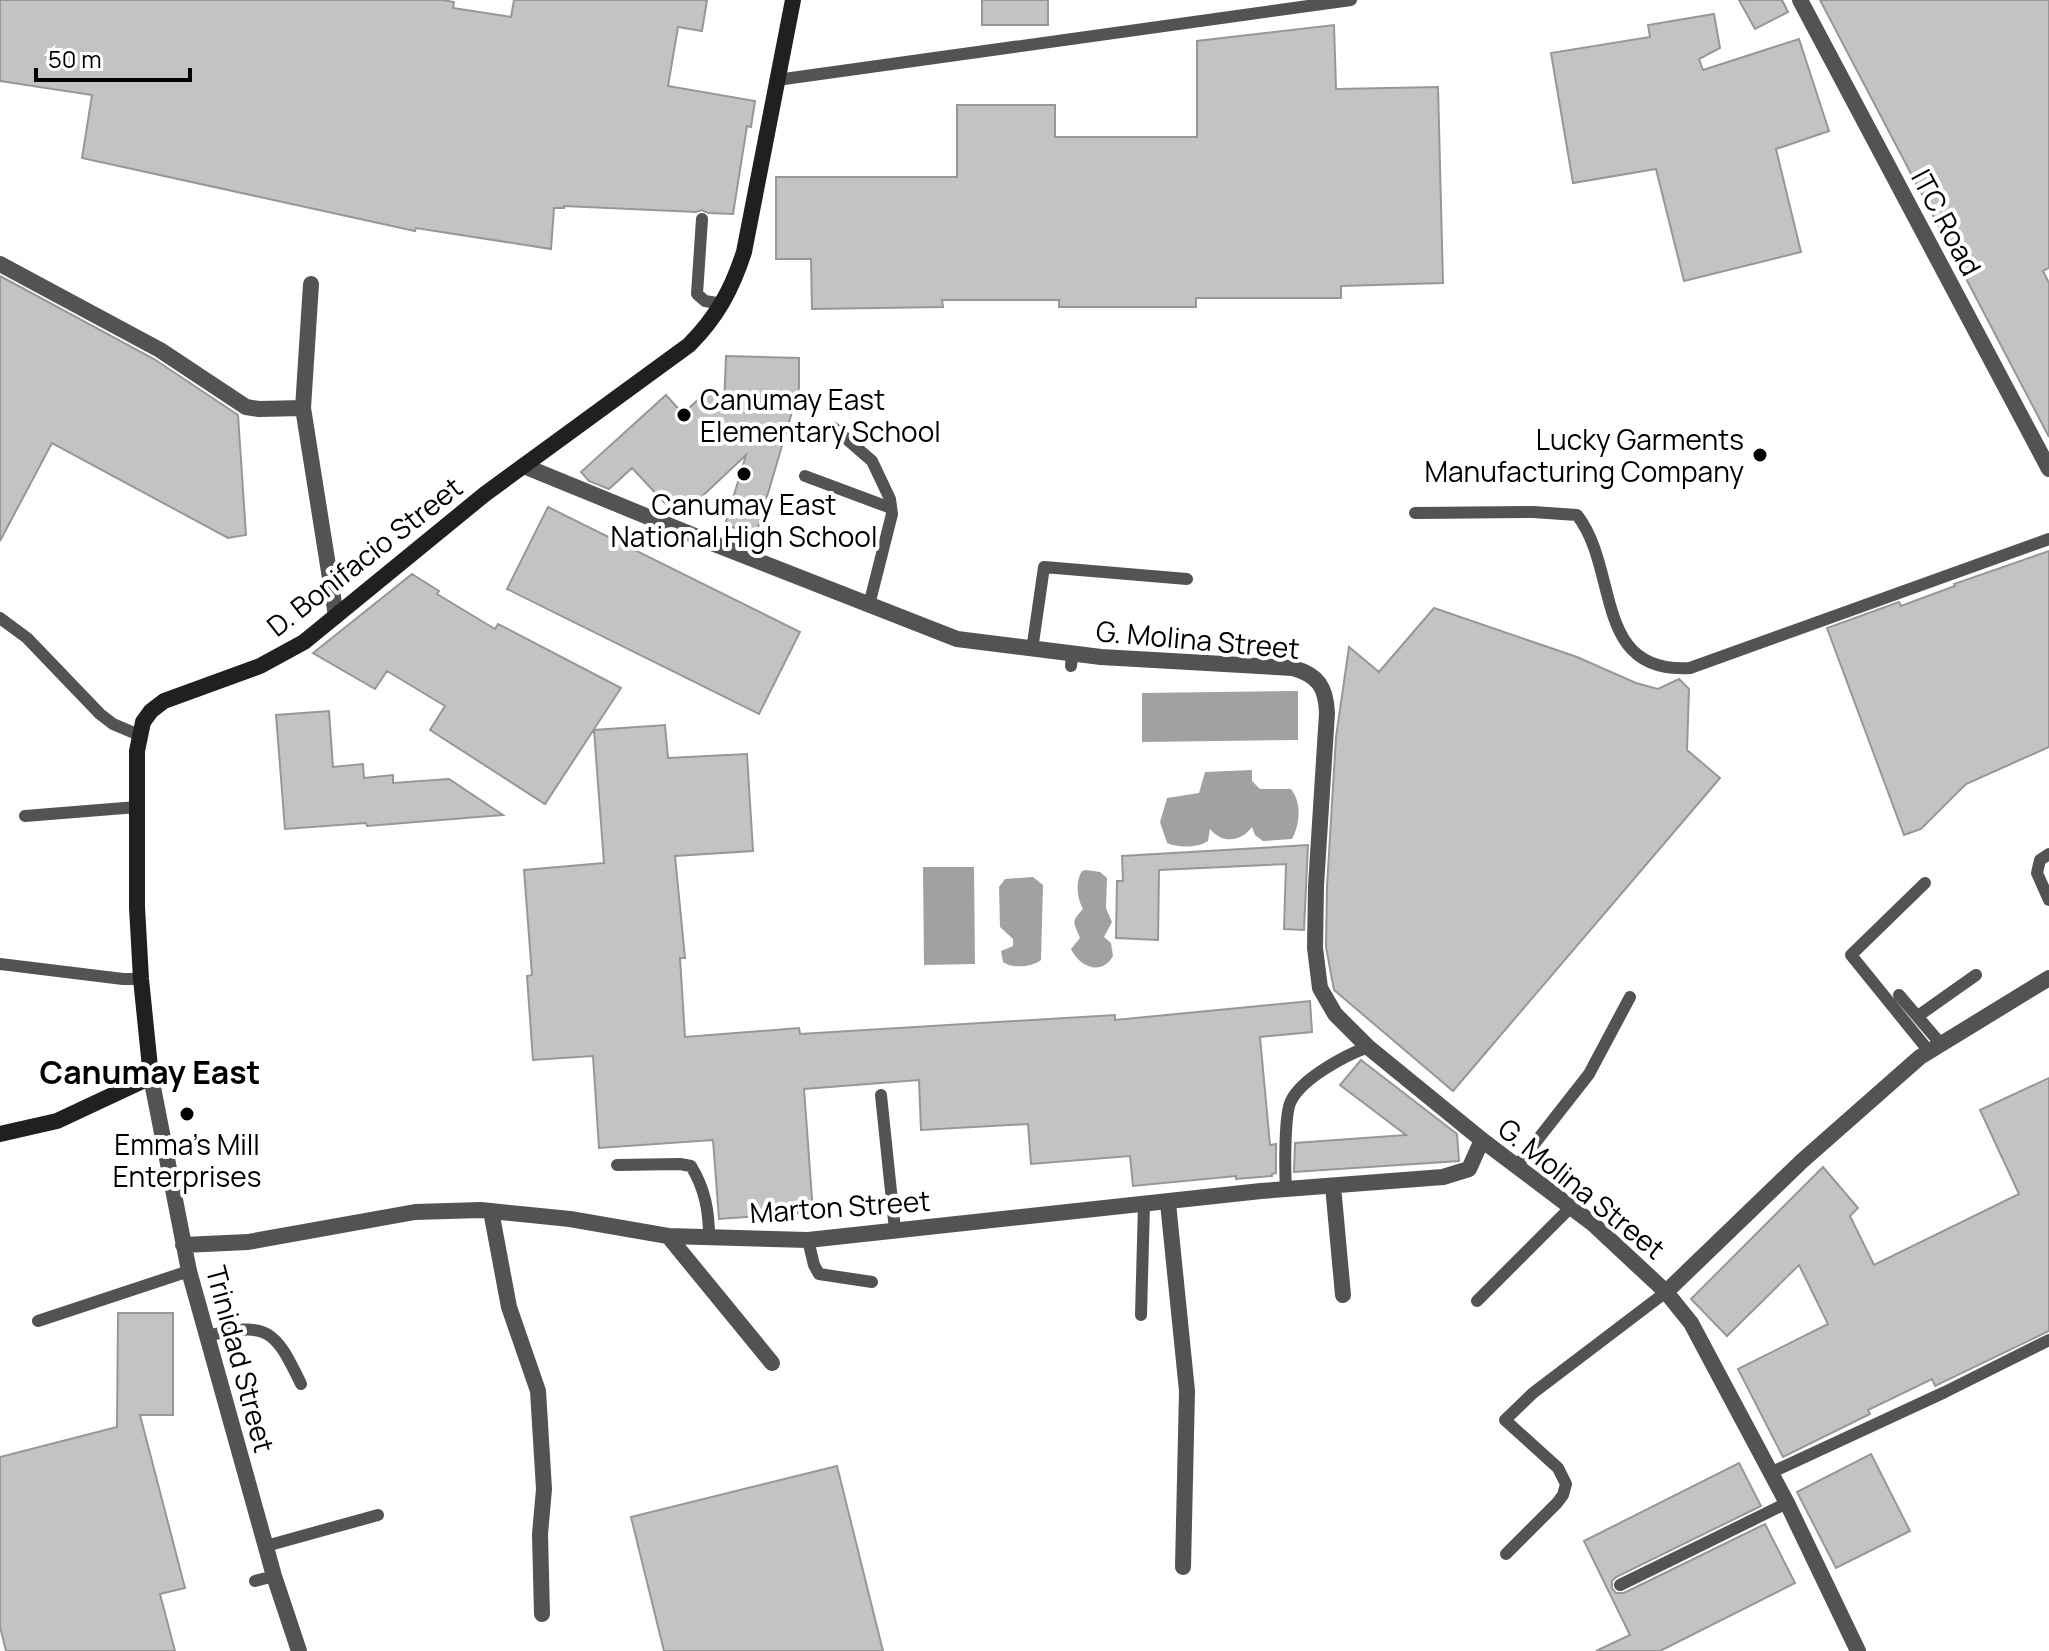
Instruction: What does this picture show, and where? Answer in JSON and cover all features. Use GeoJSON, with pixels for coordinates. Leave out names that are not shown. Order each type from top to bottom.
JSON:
{"type":"FeatureCollection","features":[{"type":"Feature","properties":{"kind":"main road","name":"D. Bonifacio Street"},"geometry":{"type":"LineString","coordinates":[[139,735],[151,711],[164,701],[278,657],[304,642],[452,520],[689,345],[709,326],[734,282],[744,252],[793,0]]}},
{"type":"Feature","properties":{"kind":"main road"},"geometry":{"type":"LineString","coordinates":[[0,1134],[57,1121],[151,1077],[137,907],[139,735]]}},
{"type":"Feature","properties":{"kind":"street","name":"ITC Road"},"geometry":{"type":"LineString","coordinates":[[1800,0],[2049,469]]}},
{"type":"Feature","properties":{"kind":"street"},"geometry":{"type":"LineString","coordinates":[[0,264],[160,350],[246,407],[303,408]]}},
{"type":"Feature","properties":{"kind":"street"},"geometry":{"type":"LineString","coordinates":[[311,284],[303,408],[336,616]]}},
{"type":"Feature","properties":{"kind":"street","name":"G. Molina Street"},"geometry":{"type":"LineString","coordinates":[[524,466],[957,639],[1032,650],[1072,660],[1293,668],[1309,672],[1321,682],[1327,698],[1327,713],[1316,886],[1315,948],[1320,988],[1335,1014],[1368,1047],[1482,1140],[1571,1207],[1666,1292],[1691,1323],[1787,1503],[1858,1651]]}},
{"type":"Feature","properties":{"kind":"street","name":"G. Molina Street"},"geometry":{"type":"LineString","coordinates":[[1666,1292],[1802,1161],[1934,1046],[2049,978]]}},
{"type":"Feature","properties":{"kind":"street","name":"Trinidad Street"},"geometry":{"type":"LineString","coordinates":[[151,1077],[189,1271],[274,1576],[299,1651]]}},
{"type":"Feature","properties":{"kind":"street","name":"Marton Street"},"geometry":{"type":"LineString","coordinates":[[183,1245],[248,1242],[415,1212],[491,1211],[570,1219],[668,1236],[808,1240],[1286,1189],[1443,1177],[1469,1169],[1482,1140]]}},
{"type":"Feature","properties":{"kind":"street"},"geometry":{"type":"LineString","coordinates":[[1333,1186],[1343,1295]]}},
{"type":"Feature","properties":{"kind":"street"},"geometry":{"type":"LineString","coordinates":[[1168,1203],[1187,1391],[1183,1567]]}},
{"type":"Feature","properties":{"kind":"street"},"geometry":{"type":"LineString","coordinates":[[491,1211],[509,1307],[538,1391],[544,1489],[540,1534],[542,1614]]}},
{"type":"Feature","properties":{"kind":"street"},"geometry":{"type":"LineString","coordinates":[[668,1236],[772,1363]]}},
{"type":"Feature","properties":{"kind":"lane"},"geometry":{"type":"LineString","coordinates":[[777,80],[1351,0]]}},
{"type":"Feature","properties":{"kind":"lane"},"geometry":{"type":"LineString","coordinates":[[702,219],[697,294],[705,301],[723,304]]}},
{"type":"Feature","properties":{"kind":"lane"},"geometry":{"type":"LineString","coordinates":[[834,428],[872,461],[891,508],[888,535],[869,605]]}},
{"type":"Feature","properties":{"kind":"lane"},"geometry":{"type":"LineString","coordinates":[[805,476],[891,508]]}},
{"type":"Feature","properties":{"kind":"lane"},"geometry":{"type":"LineString","coordinates":[[1415,513],[1546,512],[1577,515],[1587,527],[1619,631],[1629,648],[1649,665],[1668,670],[1690,668],[2049,539]]}},
{"type":"Feature","properties":{"kind":"lane"},"geometry":{"type":"LineString","coordinates":[[1032,650],[1044,567],[1187,579]]}},
{"type":"Feature","properties":{"kind":"lane"},"geometry":{"type":"LineString","coordinates":[[0,618],[27,638],[100,714],[113,724],[139,735]]}},
{"type":"Feature","properties":{"kind":"lane"},"geometry":{"type":"LineString","coordinates":[[25,816],[137,807]]}},
{"type":"Feature","properties":{"kind":"lane"},"geometry":{"type":"LineString","coordinates":[[2049,854],[2040,860],[2037,873],[2049,900]]}},
{"type":"Feature","properties":{"kind":"lane"},"geometry":{"type":"LineString","coordinates":[[1925,883],[1851,955],[1934,1046]]}},
{"type":"Feature","properties":{"kind":"lane"},"geometry":{"type":"LineString","coordinates":[[0,964],[141,979]]}},
{"type":"Feature","properties":{"kind":"lane"},"geometry":{"type":"LineString","coordinates":[[1918,1016],[1976,975]]}},
{"type":"Feature","properties":{"kind":"lane"},"geometry":{"type":"LineString","coordinates":[[1899,995],[1918,1016],[1934,1046]]}},
{"type":"Feature","properties":{"kind":"lane"},"geometry":{"type":"LineString","coordinates":[[1517,1166],[1589,1074],[1630,997]]}},
{"type":"Feature","properties":{"kind":"lane"},"geometry":{"type":"LineString","coordinates":[[1286,1189],[1284,1164],[1290,1101],[1316,1075],[1350,1053],[1368,1047]]}},
{"type":"Feature","properties":{"kind":"lane"},"geometry":{"type":"LineString","coordinates":[[881,1095],[895,1230]]}},
{"type":"Feature","properties":{"kind":"lane"},"geometry":{"type":"LineString","coordinates":[[617,1165],[691,1166],[702,1184],[709,1217],[709,1237]]}},
{"type":"Feature","properties":{"kind":"lane"},"geometry":{"type":"LineString","coordinates":[[1141,1315],[1144,1205]]}},
{"type":"Feature","properties":{"kind":"lane"},"geometry":{"type":"LineString","coordinates":[[1477,1301],[1571,1207]]}},
{"type":"Feature","properties":{"kind":"lane"},"geometry":{"type":"LineString","coordinates":[[808,1240],[819,1274],[872,1282]]}},
{"type":"Feature","properties":{"kind":"lane"},"geometry":{"type":"LineString","coordinates":[[38,1321],[189,1271]]}},
{"type":"Feature","properties":{"kind":"lane"},"geometry":{"type":"LineString","coordinates":[[1506,1554],[1557,1503],[1566,1484],[1558,1468],[1505,1420],[1533,1393],[1666,1292]]}},
{"type":"Feature","properties":{"kind":"lane"},"geometry":{"type":"LineString","coordinates":[[207,1336],[253,1328],[266,1332],[287,1354],[301,1384]]}},
{"type":"Feature","properties":{"kind":"lane"},"geometry":{"type":"LineString","coordinates":[[1770,1473],[2049,1340]]}},
{"type":"Feature","properties":{"kind":"lane"},"geometry":{"type":"LineString","coordinates":[[1620,1585],[1787,1503]]}},
{"type":"Feature","properties":{"kind":"lane"},"geometry":{"type":"LineString","coordinates":[[266,1546],[378,1515]]}},
{"type":"Feature","properties":{"kind":"lane"},"geometry":{"type":"LineString","coordinates":[[255,1581],[274,1576]]}},
{"type":"Feature","properties":{"kind":"shaded area"},"geometry":{"type":"Polygon","coordinates":[[[1298,691],[1298,740],[1142,742],[1142,693],[1298,691]]]}},
{"type":"Feature","properties":{"kind":"shaded area"},"geometry":{"type":"Polygon","coordinates":[[[1252,770],[1252,781],[1260,789],[1291,789],[1295,795],[1299,814],[1292,839],[1263,841],[1255,835],[1252,827],[1237,838],[1220,837],[1210,829],[1208,841],[1199,845],[1167,843],[1160,822],[1167,798],[1199,793],[1205,772],[1252,770]]]}},
{"type":"Feature","properties":{"kind":"shaded area"},"geometry":{"type":"Polygon","coordinates":[[[923,867],[974,867],[975,964],[924,965],[923,867]]]}},
{"type":"Feature","properties":{"kind":"shaded area"},"geometry":{"type":"Polygon","coordinates":[[[1082,871],[1100,872],[1107,878],[1106,908],[1112,922],[1104,937],[1111,943],[1113,956],[1097,967],[1090,967],[1079,960],[1071,949],[1080,938],[1074,922],[1083,909],[1078,885],[1082,871]]]}},
{"type":"Feature","properties":{"kind":"shaded area"},"geometry":{"type":"Polygon","coordinates":[[[1033,877],[1043,885],[1041,960],[1027,966],[1011,966],[1003,962],[1001,951],[1013,946],[1013,939],[1000,927],[999,887],[1005,879],[1033,877]]]}},
{"type":"Feature","properties":{"kind":"building"},"geometry":{"type":"Polygon","coordinates":[[[0,0],[442,0],[454,2],[453,8],[511,17],[514,0],[707,0],[702,31],[678,27],[668,86],[755,101],[751,127],[747,126],[733,214],[702,210],[564,206],[554,208],[551,249],[416,228],[415,231],[82,158],[92,95],[0,81],[0,0]]]}},
{"type":"Feature","properties":{"kind":"building"},"geometry":{"type":"Polygon","coordinates":[[[982,0],[1048,0],[1048,25],[982,25],[982,0]]]}},
{"type":"Feature","properties":{"kind":"building"},"geometry":{"type":"Polygon","coordinates":[[[1739,0],[1782,0],[1788,12],[1755,29],[1739,0]]]}},
{"type":"Feature","properties":{"kind":"building"},"geometry":{"type":"Polygon","coordinates":[[[1820,0],[2049,0],[2049,268],[2043,271],[2049,283],[2049,437],[1820,0]]]}},
{"type":"Feature","properties":{"kind":"building"},"geometry":{"type":"Polygon","coordinates":[[[1714,14],[1720,48],[1699,59],[1703,70],[1799,39],[1829,131],[1776,149],[1801,252],[1684,281],[1656,169],[1573,183],[1551,53],[1650,37],[1648,25],[1714,14]]]}},
{"type":"Feature","properties":{"kind":"building"},"geometry":{"type":"Polygon","coordinates":[[[1334,25],[1336,89],[1438,87],[1443,283],[1341,286],[1341,298],[1196,298],[1196,307],[1059,307],[1059,300],[942,300],[943,307],[812,309],[811,259],[776,259],[776,177],[957,177],[957,105],[1055,105],[1055,137],[1197,137],[1197,41],[1334,25]]]}},
{"type":"Feature","properties":{"kind":"building"},"geometry":{"type":"Polygon","coordinates":[[[0,276],[154,359],[238,415],[246,535],[228,538],[52,443],[0,541],[0,276]]]}},
{"type":"Feature","properties":{"kind":"building"},"geometry":{"type":"Polygon","coordinates":[[[726,356],[799,358],[799,388],[756,534],[725,525],[746,455],[679,518],[632,468],[609,489],[589,481],[581,472],[666,395],[683,414],[708,390],[724,407],[726,356]]]}},
{"type":"Feature","properties":{"kind":"building"},"geometry":{"type":"Polygon","coordinates":[[[548,507],[800,632],[759,714],[507,589],[548,507]]]}},
{"type":"Feature","properties":{"kind":"building"},"geometry":{"type":"Polygon","coordinates":[[[2049,551],[2049,747],[1966,784],[1921,829],[1904,835],[1827,628],[1899,602],[1901,606],[2049,551]]]}},
{"type":"Feature","properties":{"kind":"building"},"geometry":{"type":"Polygon","coordinates":[[[412,574],[439,591],[437,594],[495,629],[498,624],[621,688],[545,804],[430,730],[445,706],[387,671],[375,689],[313,653],[412,574]]]}},
{"type":"Feature","properties":{"kind":"building"},"geometry":{"type":"Polygon","coordinates":[[[1434,608],[1577,657],[1636,683],[1658,689],[1679,679],[1689,689],[1687,750],[1720,778],[1453,1091],[1334,990],[1326,947],[1336,737],[1349,647],[1379,672],[1434,608]]]}},
{"type":"Feature","properties":{"kind":"building"},"geometry":{"type":"Polygon","coordinates":[[[329,711],[333,767],[363,764],[364,778],[393,775],[393,783],[449,779],[503,815],[285,829],[276,715],[329,711]]]}},
{"type":"Feature","properties":{"kind":"building"},"geometry":{"type":"Polygon","coordinates":[[[665,725],[668,758],[747,754],[753,851],[675,856],[685,958],[680,958],[685,1037],[799,1028],[800,1034],[1115,1015],[1115,1020],[1310,1001],[1312,1032],[1260,1037],[1270,1145],[1276,1144],[1276,1173],[1272,1176],[1236,1179],[1236,1176],[1133,1186],[1130,1156],[1031,1164],[1028,1124],[921,1130],[919,1080],[804,1089],[813,1212],[719,1219],[713,1140],[599,1148],[593,1056],[533,1060],[527,976],[532,975],[524,870],[604,863],[594,730],[665,725]]]}},
{"type":"Feature","properties":{"kind":"building"},"geometry":{"type":"Polygon","coordinates":[[[1308,845],[1304,930],[1284,929],[1286,864],[1159,870],[1158,940],[1116,938],[1117,881],[1123,881],[1122,856],[1308,845]]]}},
{"type":"Feature","properties":{"kind":"building"},"geometry":{"type":"Polygon","coordinates":[[[1361,1060],[1457,1134],[1459,1161],[1294,1172],[1295,1143],[1406,1135],[1340,1085],[1361,1060]]]}},
{"type":"Feature","properties":{"kind":"building"},"geometry":{"type":"Polygon","coordinates":[[[2049,1078],[2049,1331],[1935,1386],[1932,1379],[1783,1457],[1738,1369],[1828,1324],[1799,1265],[1727,1336],[1691,1299],[1823,1167],[1858,1208],[1850,1216],[1874,1265],[2019,1194],[1980,1110],[2049,1078]]]}},
{"type":"Feature","properties":{"kind":"building"},"geometry":{"type":"Polygon","coordinates":[[[118,1313],[173,1313],[173,1415],[140,1415],[185,1588],[160,1594],[175,1651],[6,1651],[0,1627],[0,1457],[117,1427],[118,1313]]]}},
{"type":"Feature","properties":{"kind":"building"},"geometry":{"type":"Polygon","coordinates":[[[1871,1454],[1910,1531],[1836,1568],[1797,1492],[1871,1454]]]}},
{"type":"Feature","properties":{"kind":"building"},"geometry":{"type":"Polygon","coordinates":[[[1739,1463],[1761,1506],[1616,1577],[1612,1588],[1616,1593],[1624,1593],[1765,1524],[1795,1583],[1660,1651],[1596,1651],[1630,1635],[1584,1541],[1739,1463]]]}},
{"type":"Feature","properties":{"kind":"building"},"geometry":{"type":"Polygon","coordinates":[[[837,1466],[883,1651],[664,1651],[631,1517],[837,1466]]]}},
{"type":"Feature","properties":{"kind":"place","name":"Canumay East Elementary School"},"geometry":{"type":"Point","coordinates":[684,415]}},
{"type":"Feature","properties":{"kind":"place","name":"Lucky Garments Manufacturing Company"},"geometry":{"type":"Point","coordinates":[1760,455]}},
{"type":"Feature","properties":{"kind":"place","name":"Canumay East National High School"},"geometry":{"type":"Point","coordinates":[744,474]}},
{"type":"Feature","properties":{"kind":"place","name":"Emma's Mill Enterprises"},"geometry":{"type":"Point","coordinates":[187,1114]}},
{"type":"Feature","properties":{"kind":"district","name":"Canumay East"},"geometry":{"type":"Point","coordinates":[150,1072]}}]}
